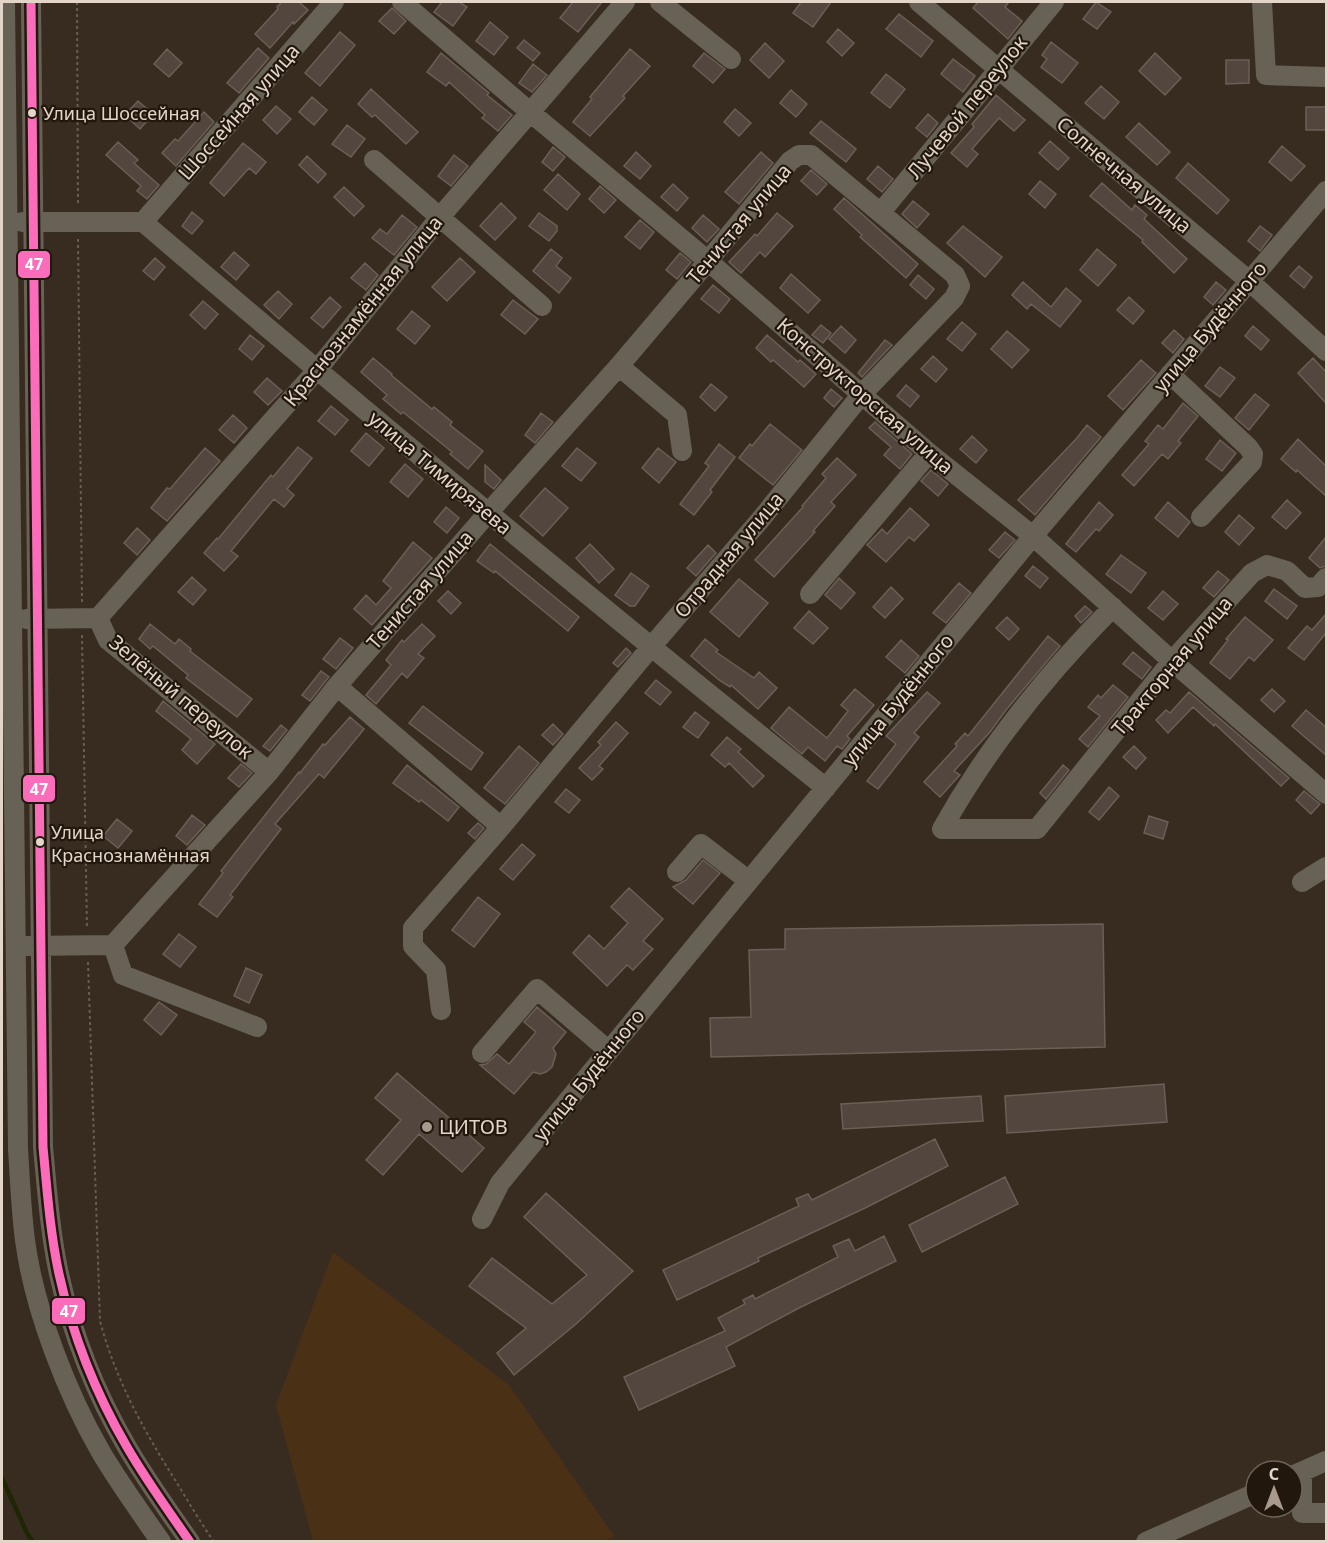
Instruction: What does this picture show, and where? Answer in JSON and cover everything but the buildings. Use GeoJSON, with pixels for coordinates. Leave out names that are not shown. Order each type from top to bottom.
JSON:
{"type":"FeatureCollection","features":[{"type":"Feature","properties":{"kind":"street"},"geometry":{"type":"LineString","coordinates":[[5,2],[4,87],[8,223],[16,946],[20,1188],[25,1241],[49,1333],[77,1407],[102,1454],[161,1542]]}},
{"type":"Feature","properties":{"kind":"street"},"geometry":{"type":"LineString","coordinates":[[31,2],[43,1147],[52,1237],[70,1316],[103,1400],[126,1445],[190,1542]]}},
{"type":"Feature","properties":{"kind":"street","name":"Шоссейная улица"},"geometry":{"type":"LineString","coordinates":[[143,222],[334,2]]}},
{"type":"Feature","properties":{"kind":"street","name":"Конструкторская улица"},"geometry":{"type":"LineString","coordinates":[[402,2],[708,261],[929,453],[1033,536],[1172,661],[1326,794]]}},
{"type":"Feature","properties":{"kind":"street","name":"Краснознамённая улица"},"geometry":{"type":"LineString","coordinates":[[90,619],[316,370],[440,217],[625,2]]}},
{"type":"Feature","properties":{"kind":"street"},"geometry":{"type":"LineString","coordinates":[[660,2],[731,59]]}},
{"type":"Feature","properties":{"kind":"street","name":"Солнечная улица"},"geometry":{"type":"LineString","coordinates":[[919,2],[1248,280],[1326,351]]}},
{"type":"Feature","properties":{"kind":"street","name":"Лучевой переулок"},"geometry":{"type":"LineString","coordinates":[[881,212],[1054,2]]}},
{"type":"Feature","properties":{"kind":"street"},"geometry":{"type":"LineString","coordinates":[[1263,2],[1266,75],[1326,77]]}},
{"type":"Feature","properties":{"kind":"street","name":"Тенистая улица"},"geometry":{"type":"LineString","coordinates":[[113,945],[269,771],[337,686],[619,366],[790,161],[799,155],[811,155],[881,212]]}},
{"type":"Feature","properties":{"kind":"street"},"geometry":{"type":"LineString","coordinates":[[374,160],[542,306]]}},
{"type":"Feature","properties":{"kind":"street","name":"улица Будённого"},"geometry":{"type":"LineString","coordinates":[[482,1219],[500,1184],[609,1051],[1033,536],[1248,280],[1326,191]]}},
{"type":"Feature","properties":{"kind":"street","name":"Отрадная улица"},"geometry":{"type":"LineString","coordinates":[[441,1010],[436,970],[413,946],[412,928],[501,827],[761,519],[862,394],[954,298],[960,286],[955,275],[881,212]]}},
{"type":"Feature","properties":{"kind":"street"},"geometry":{"type":"LineString","coordinates":[[8,223],[143,222]]}},
{"type":"Feature","properties":{"kind":"street","name":"улица Тимирязева"},"geometry":{"type":"LineString","coordinates":[[143,222],[488,513],[651,648],[826,788]]}},
{"type":"Feature","properties":{"kind":"street"},"geometry":{"type":"LineString","coordinates":[[619,366],[677,415],[681,451]]}},
{"type":"Feature","properties":{"kind":"street"},"geometry":{"type":"LineString","coordinates":[[1170,374],[1253,454],[1252,462],[1201,517]]}},
{"type":"Feature","properties":{"kind":"street"},"geometry":{"type":"LineString","coordinates":[[810,594],[929,453]]}},
{"type":"Feature","properties":{"kind":"street","name":"Тракторная улица"},"geometry":{"type":"LineString","coordinates":[[1113,607],[1081,639],[1035,694],[964,788],[942,829],[1037,829],[1172,661],[1252,573],[1267,565],[1287,572],[1305,588],[1318,587],[1326,578]]}},
{"type":"Feature","properties":{"kind":"street"},"geometry":{"type":"LineString","coordinates":[[12,619],[90,619]]}},
{"type":"Feature","properties":{"kind":"street","name":"Зелёный переулок"},"geometry":{"type":"LineString","coordinates":[[90,619],[108,640],[269,771]]}},
{"type":"Feature","properties":{"kind":"street"},"geometry":{"type":"LineString","coordinates":[[337,686],[501,827]]}},
{"type":"Feature","properties":{"kind":"street"},"geometry":{"type":"LineString","coordinates":[[677,872],[700,844],[749,881]]}},
{"type":"Feature","properties":{"kind":"street"},"geometry":{"type":"LineString","coordinates":[[1302,882],[1326,867]]}},
{"type":"Feature","properties":{"kind":"street"},"geometry":{"type":"LineString","coordinates":[[16,946],[113,945],[123,975],[257,1027]]}},
{"type":"Feature","properties":{"kind":"street"},"geometry":{"type":"LineString","coordinates":[[482,1053],[537,989],[609,1051]]}},
{"type":"Feature","properties":{"kind":"street"},"geometry":{"type":"LineString","coordinates":[[1304,1471],[1326,1461]]}},
{"type":"Feature","properties":{"kind":"street"},"geometry":{"type":"LineString","coordinates":[[1146,1542],[1174,1536],[1244,1499]]}},
{"type":"Feature","properties":{"kind":"street"},"geometry":{"type":"LineString","coordinates":[[1304,1513],[1326,1513]]}},
{"type":"Feature","properties":{"kind":"path"},"geometry":{"type":"LineString","coordinates":[[77,2],[78,222],[90,619],[87,945],[100,1321],[109,1355],[144,1431],[214,1542]]}},
{"type":"Feature","properties":{"kind":"shaded area"},"geometry":{"type":"Polygon","coordinates":[[[333,1252],[509,1385],[614,1536],[603,1542],[313,1541],[276,1405],[333,1252]]]}},
{"type":"Feature","properties":{"kind":"waterway"},"geometry":{"type":"LineString","coordinates":[[2,1478],[33,1542]]}},
{"type":"Feature","properties":{"kind":"transit line","name":"47"},"geometry":{"type":"LineString","coordinates":[[31,2],[43,1147],[47,1195],[53,1242],[64,1296],[86,1363],[127,1447],[190,1542]]}},
{"type":"Feature","properties":{"kind":"place","name":"Улица Шоссейная"},"geometry":{"type":"Point","coordinates":[32,113]}},
{"type":"Feature","properties":{"kind":"place","name":"Улица Краснознамённая"},"geometry":{"type":"Point","coordinates":[40,842]}},
{"type":"Feature","properties":{"kind":"place","name":"ЦИТОВ"},"geometry":{"type":"Point","coordinates":[427,1127]}}]}
